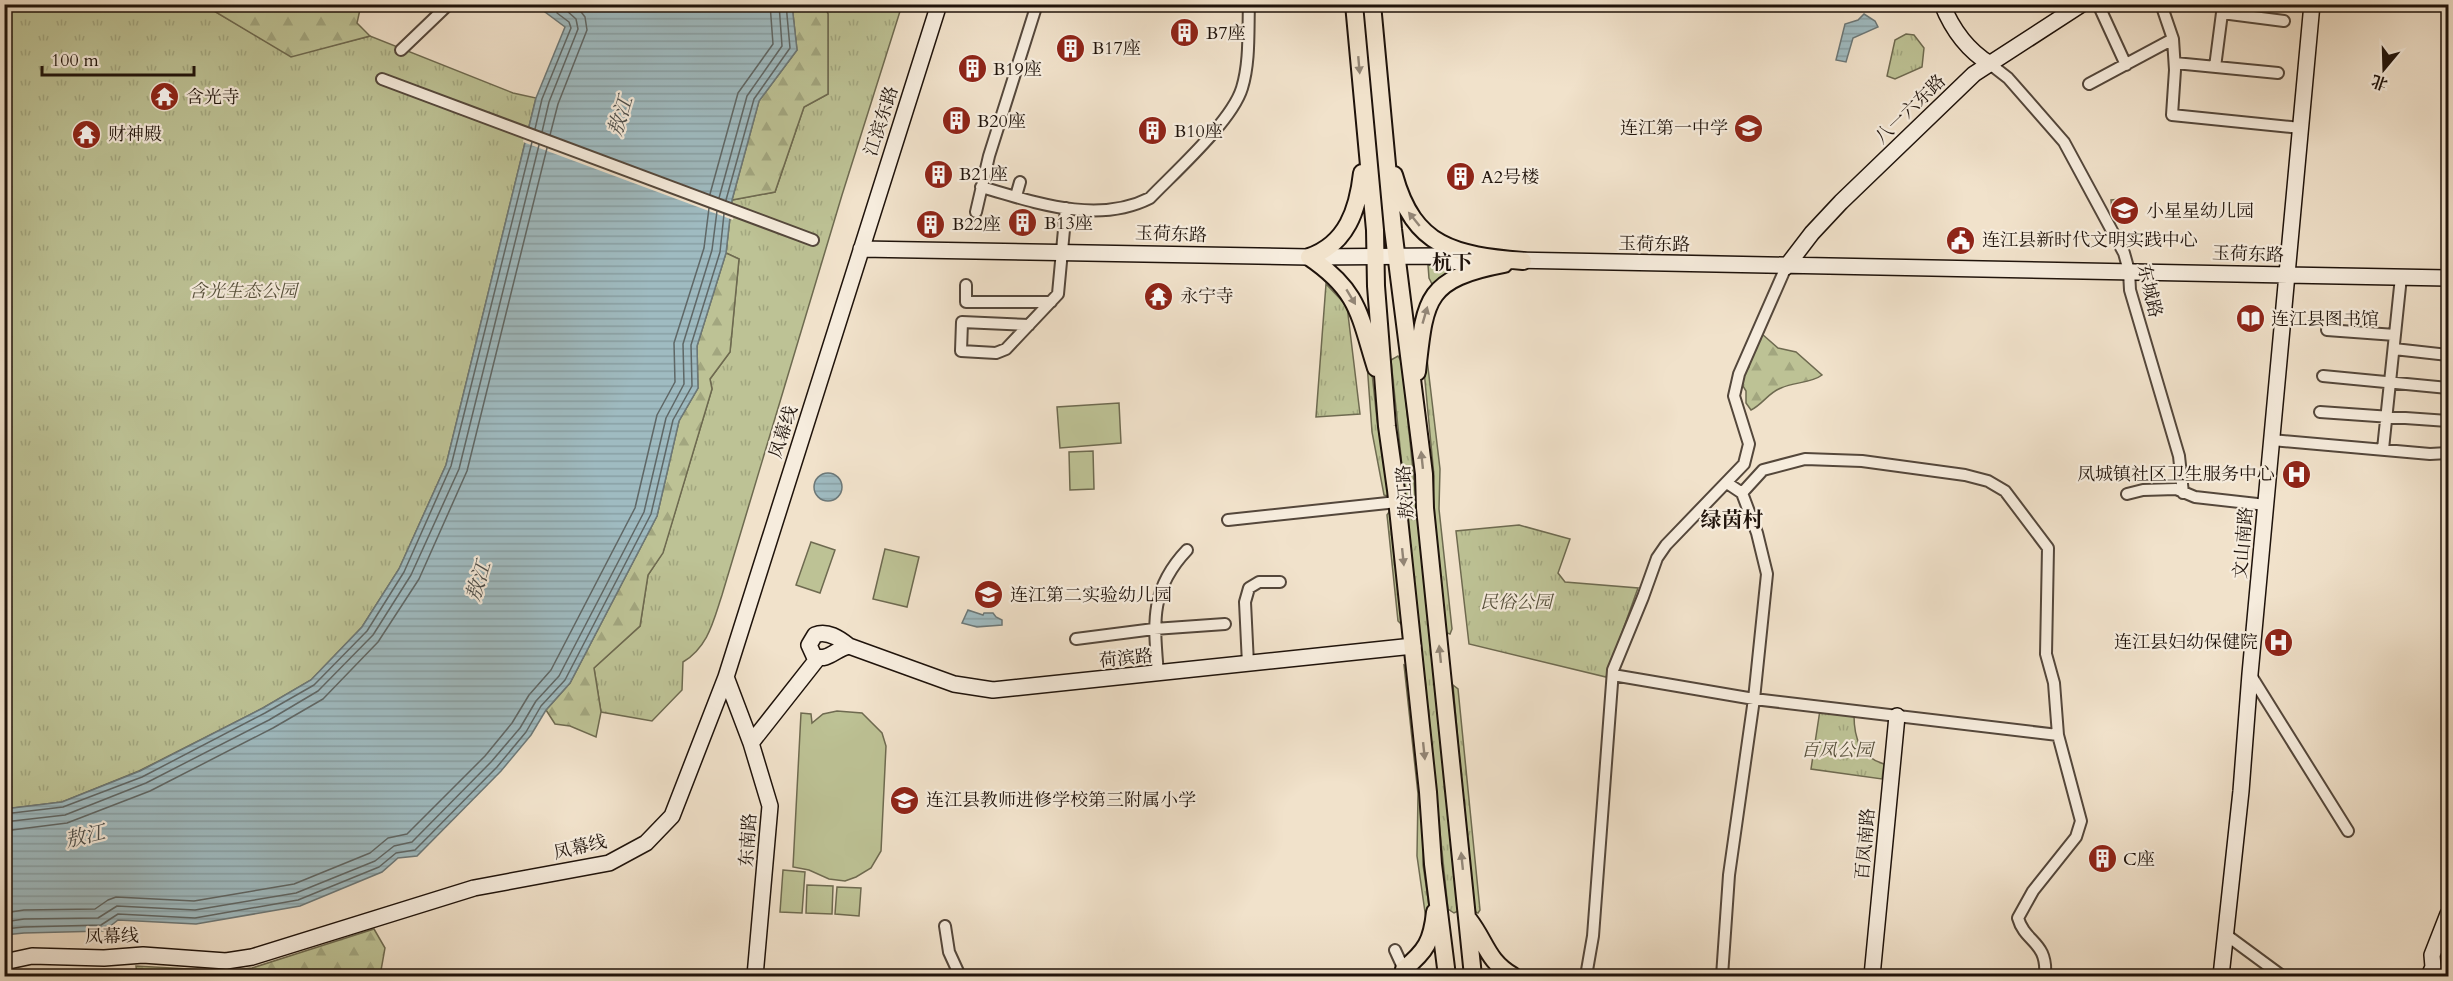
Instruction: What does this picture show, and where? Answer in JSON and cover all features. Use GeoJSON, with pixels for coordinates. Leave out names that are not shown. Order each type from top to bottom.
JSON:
{"type":"FeatureCollection","features":[{"type":"Feature","properties":{"kind":"main road","name":"江滨东路"},"geometry":{"type":"LineString","coordinates":[[861,249],[939,4]]}},
{"type":"Feature","properties":{"kind":"main road","name":"敖江路"},"geometry":{"type":"LineString","coordinates":[[1354,4],[1384,395],[1447,976]]}},
{"type":"Feature","properties":{"kind":"main road","name":"敖江路"},"geometry":{"type":"LineString","coordinates":[[1372,4],[1397,256],[1424,474],[1425,508],[1473,976]]}},
{"type":"Feature","properties":{"kind":"main road"},"geometry":{"type":"LineString","coordinates":[[1942,4],[1956,31],[1974,52],[1990,64]]}},
{"type":"Feature","properties":{"kind":"main road","name":"八一六东路"},"geometry":{"type":"LineString","coordinates":[[1786,267],[1840,202],[1976,73],[2082,4]]}},
{"type":"Feature","properties":{"kind":"main road","name":"文山南路"},"geometry":{"type":"LineString","coordinates":[[2221,976],[2241,791],[2312,4]]}},
{"type":"Feature","properties":{"kind":"main road"},"geometry":{"type":"LineString","coordinates":[[1974,52],[1976,73]]}},
{"type":"Feature","properties":{"kind":"main road"},"geometry":{"type":"LineString","coordinates":[[1384,138],[1398,188],[1408,212],[1443,251],[1523,261]]}},
{"type":"Feature","properties":{"kind":"main road"},"geometry":{"type":"LineString","coordinates":[[1366,140],[1359,198],[1353,215],[1340,238],[1328,248],[1309,257],[1340,281],[1355,301],[1384,395]]}},
{"type":"Feature","properties":{"kind":"main road","name":"玉荷东路"},"geometry":{"type":"LineString","coordinates":[[861,249],[1309,257],[1397,256],[1443,251]]}},
{"type":"Feature","properties":{"kind":"main road","name":"凤幕线"},"geometry":{"type":"LineString","coordinates":[[4,962],[32,956],[104,958],[143,955],[226,961],[252,957],[474,888],[609,863],[630,853],[653,837],[672,816],[726,677],[861,249]]}},
{"type":"Feature","properties":{"kind":"main road","name":"玉荷东路"},"geometry":{"type":"LineString","coordinates":[[1523,261],[2448,278]]}},
{"type":"Feature","properties":{"kind":"main road"},"geometry":{"type":"LineString","coordinates":[[1415,393],[1423,323],[1429,302],[1434,294],[1454,279],[1479,269],[1523,261]]}},
{"type":"Feature","properties":{"kind":"main road"},"geometry":{"type":"LineString","coordinates":[[1381,353],[1384,345],[1390,340],[1398,339],[1405,344],[1408,353]]}},
{"type":"Feature","properties":{"kind":"main road","name":"荷滨路"},"geometry":{"type":"LineString","coordinates":[[818,658],[812,653],[809,645],[818,633],[827,634],[840,639],[849,646],[954,684],[985,690],[1413,646]]}},
{"type":"Feature","properties":{"kind":"main road"},"geometry":{"type":"LineString","coordinates":[[751,743],[818,658],[826,658],[837,649],[849,646]]}},
{"type":"Feature","properties":{"kind":"main road","name":"东南路"},"geometry":{"type":"LineString","coordinates":[[726,677],[751,743],[771,812],[755,976]]}},
{"type":"Feature","properties":{"kind":"main road","name":"百凤南路"},"geometry":{"type":"LineString","coordinates":[[1872,976],[1897,716]]}},
{"type":"Feature","properties":{"kind":"main road"},"geometry":{"type":"LineString","coordinates":[[1405,973],[1423,953],[1430,940],[1437,893]]}},
{"type":"Feature","properties":{"kind":"main road"},"geometry":{"type":"LineString","coordinates":[[2418,976],[2424,963],[2432,955],[2448,914]]}},
{"type":"Feature","properties":{"kind":"main road"},"geometry":{"type":"LineString","coordinates":[[1441,920],[1468,920],[1480,934],[1497,967],[1512,976]]}},
{"type":"Feature","properties":{"kind":"main road"},"geometry":{"type":"LineString","coordinates":[[2428,976],[2433,967],[2432,955]]}},
{"type":"Feature","properties":{"kind":"street"},"geometry":{"type":"LineString","coordinates":[[401,50],[449,4]]}},
{"type":"Feature","properties":{"kind":"street"},"geometry":{"type":"LineString","coordinates":[[976,212],[981,187],[1036,4]]}},
{"type":"Feature","properties":{"kind":"street"},"geometry":{"type":"LineString","coordinates":[[1038,22],[1043,4]]}},
{"type":"Feature","properties":{"kind":"street"},"geometry":{"type":"LineString","coordinates":[[981,187],[1066,208],[1119,210],[1135,206],[1150,198],[1230,113],[1242,88],[1249,4]]}},
{"type":"Feature","properties":{"kind":"street"},"geometry":{"type":"LineString","coordinates":[[2098,4],[2126,65]]}},
{"type":"Feature","properties":{"kind":"street"},"geometry":{"type":"LineString","coordinates":[[2161,4],[2174,39],[2172,115],[2301,128]]}},
{"type":"Feature","properties":{"kind":"street"},"geometry":{"type":"LineString","coordinates":[[2215,67],[2222,13],[2284,21]]}},
{"type":"Feature","properties":{"kind":"street"},"geometry":{"type":"LineString","coordinates":[[2089,84],[2174,39]]}},
{"type":"Feature","properties":{"kind":"street"},"geometry":{"type":"LineString","coordinates":[[2175,63],[2278,73]]}},
{"type":"Feature","properties":{"kind":"street","name":"东城路"},"geometry":{"type":"LineString","coordinates":[[1990,64],[2008,78],[2064,142],[2124,253],[2129,271],[2130,290],[2179,456],[2182,493]]}},
{"type":"Feature","properties":{"kind":"street"},"geometry":{"type":"LineString","coordinates":[[382,79],[813,240]]}},
{"type":"Feature","properties":{"kind":"street"},"geometry":{"type":"LineString","coordinates":[[1016,196],[1020,182]]}},
{"type":"Feature","properties":{"kind":"street"},"geometry":{"type":"LineString","coordinates":[[1029,325],[962,322],[961,351],[996,353],[1006,349],[1029,325],[1051,302],[1058,294],[1066,208]]}},
{"type":"Feature","properties":{"kind":"street"},"geometry":{"type":"LineString","coordinates":[[1586,976],[1593,936],[1613,670],[1644,597],[1657,558],[1666,545],[1744,464],[1748,455],[1747,432],[1734,396],[1739,374],[1786,267]]}},
{"type":"Feature","properties":{"kind":"street"},"geometry":{"type":"LineString","coordinates":[[2383,449],[2401,277]]}},
{"type":"Feature","properties":{"kind":"street"},"geometry":{"type":"LineString","coordinates":[[966,285],[966,302],[1051,302]]}},
{"type":"Feature","properties":{"kind":"street"},"geometry":{"type":"LineString","coordinates":[[1009,302],[1009,324]]}},
{"type":"Feature","properties":{"kind":"street"},"geometry":{"type":"LineString","coordinates":[[2327,330],[2395,335]]}},
{"type":"Feature","properties":{"kind":"street"},"geometry":{"type":"LineString","coordinates":[[2394,349],[2448,355]]}},
{"type":"Feature","properties":{"kind":"street"},"geometry":{"type":"LineString","coordinates":[[2323,376],[2448,388]]}},
{"type":"Feature","properties":{"kind":"street"},"geometry":{"type":"LineString","coordinates":[[2320,412],[2448,421]]}},
{"type":"Feature","properties":{"kind":"street"},"geometry":{"type":"LineString","coordinates":[[2272,440],[2308,445],[2430,454],[2448,453]]}},
{"type":"Feature","properties":{"kind":"street"},"geometry":{"type":"LineString","coordinates":[[1742,493],[1762,470],[1805,459],[1862,461],[1965,475],[1988,481],[2005,491],[2048,548],[2046,654],[2054,683],[2058,735],[2081,821],[2076,837],[2033,891],[2018,918],[2020,924],[2043,951],[2045,976]]}},
{"type":"Feature","properties":{"kind":"street"},"geometry":{"type":"LineString","coordinates":[[1722,976],[1729,875],[1754,699],[1767,574],[1757,533],[1742,493],[1726,483]]}},
{"type":"Feature","properties":{"kind":"street"},"geometry":{"type":"LineString","coordinates":[[2127,495],[2143,490],[2176,489],[2195,497],[2266,505]]}},
{"type":"Feature","properties":{"kind":"street"},"geometry":{"type":"LineString","coordinates":[[1228,520],[1397,502]]}},
{"type":"Feature","properties":{"kind":"street"},"geometry":{"type":"LineString","coordinates":[[1158,674],[1154,629],[1159,591],[1167,576],[1187,550]]}},
{"type":"Feature","properties":{"kind":"street"},"geometry":{"type":"LineString","coordinates":[[1248,664],[1245,602],[1249,588],[1259,582],[1280,582]]}},
{"type":"Feature","properties":{"kind":"street"},"geometry":{"type":"LineString","coordinates":[[1076,639],[1154,629],[1225,624]]}},
{"type":"Feature","properties":{"kind":"street"},"geometry":{"type":"LineString","coordinates":[[2250,674],[2348,831]]}},
{"type":"Feature","properties":{"kind":"street"},"geometry":{"type":"LineString","coordinates":[[1613,675],[1754,699],[2058,735]]}},
{"type":"Feature","properties":{"kind":"street"},"geometry":{"type":"LineString","coordinates":[[945,927],[949,952],[960,976]]}},
{"type":"Feature","properties":{"kind":"street"},"geometry":{"type":"LineString","coordinates":[[2225,934],[2282,976]]}},
{"type":"Feature","properties":{"kind":"street"},"geometry":{"type":"LineString","coordinates":[[1395,950],[1405,973]]}},
{"type":"Feature","properties":{"kind":"green space","name":"含光生态公园"},"geometry":{"type":"Polygon","coordinates":[[[10,4],[204,5],[291,56],[370,36],[513,93],[536,98],[446,465],[399,569],[362,627],[311,680],[263,708],[139,771],[62,802],[5,809],[4,6],[10,4]]]}},
{"type":"Feature","properties":{"kind":"green space"},"geometry":{"type":"Polygon","coordinates":[[[204,5],[361,5],[357,23],[370,36],[291,57],[204,5]]]}},
{"type":"Feature","properties":{"kind":"green space"},"geometry":{"type":"Polygon","coordinates":[[[792,5],[824,5],[828,14],[828,94],[804,107],[775,192],[732,200],[759,101],[797,50],[792,5]]]}},
{"type":"Feature","properties":{"kind":"green space"},"geometry":{"type":"Polygon","coordinates":[[[824,5],[902,5],[842,195],[722,595],[704,641],[683,662],[682,690],[652,721],[601,712],[594,668],[640,626],[648,575],[663,552],[712,389],[710,379],[730,352],[739,259],[726,253],[732,200],[775,192],[804,107],[828,94],[828,14],[824,5]]]}},
{"type":"Feature","properties":{"kind":"green space"},"geometry":{"type":"Polygon","coordinates":[[[1906,34],[1914,35],[1924,48],[1922,67],[1895,79],[1887,76],[1895,40],[1906,34]]]}},
{"type":"Feature","properties":{"kind":"green space"},"geometry":{"type":"Polygon","coordinates":[[[2122,199],[2124,221],[2113,222],[2111,200],[2122,199]]]}},
{"type":"Feature","properties":{"kind":"green space"},"geometry":{"type":"Polygon","coordinates":[[[726,253],[739,259],[730,352],[710,379],[712,389],[663,553],[648,575],[640,626],[594,668],[601,712],[596,737],[570,726],[555,724],[546,710],[570,683],[657,516],[679,421],[698,388],[697,346],[726,253]]]}},
{"type":"Feature","properties":{"kind":"green space"},"geometry":{"type":"Polygon","coordinates":[[[1428,265],[1457,268],[1458,271],[1434,288],[1429,278],[1428,265]]]}},
{"type":"Feature","properties":{"kind":"green space"},"geometry":{"type":"Polygon","coordinates":[[[1326,284],[1347,306],[1360,414],[1316,417],[1326,284]]]}},
{"type":"Feature","properties":{"kind":"green space"},"geometry":{"type":"Polygon","coordinates":[[[1762,334],[1778,348],[1796,352],[1822,375],[1813,380],[1776,390],[1751,410],[1746,403],[1746,391],[1740,381],[1749,367],[1749,359],[1762,334]]]}},
{"type":"Feature","properties":{"kind":"green space"},"geometry":{"type":"Polygon","coordinates":[[[1398,356],[1402,363],[1458,911],[1454,913],[1448,909],[1391,360],[1398,356]]]}},
{"type":"Feature","properties":{"kind":"green space"},"geometry":{"type":"Polygon","coordinates":[[[1424,358],[1427,359],[1440,469],[1439,509],[1452,629],[1450,634],[1445,629],[1433,507],[1434,476],[1424,358]]]}},
{"type":"Feature","properties":{"kind":"green space"},"geometry":{"type":"Polygon","coordinates":[[[1367,363],[1371,364],[1389,493],[1387,496],[1384,495],[1372,432],[1367,363]]]}},
{"type":"Feature","properties":{"kind":"green space"},"geometry":{"type":"Polygon","coordinates":[[[1119,403],[1121,443],[1060,448],[1057,407],[1119,403]]]}},
{"type":"Feature","properties":{"kind":"green space"},"geometry":{"type":"Polygon","coordinates":[[[1093,451],[1094,489],[1070,490],[1069,452],[1093,451]]]}},
{"type":"Feature","properties":{"kind":"green space"},"geometry":{"type":"Polygon","coordinates":[[[1391,513],[1404,622],[1401,624],[1398,621],[1387,515],[1391,513]]]}},
{"type":"Feature","properties":{"kind":"green space","name":"民俗公园"},"geometry":{"type":"Polygon","coordinates":[[[1519,525],[1570,539],[1558,573],[1565,582],[1638,588],[1606,677],[1469,644],[1456,531],[1519,525]]]}},
{"type":"Feature","properties":{"kind":"green space"},"geometry":{"type":"Polygon","coordinates":[[[811,542],[835,550],[820,593],[796,585],[811,542]]]}},
{"type":"Feature","properties":{"kind":"green space"},"geometry":{"type":"Polygon","coordinates":[[[885,549],[919,557],[907,607],[873,599],[885,549]]]}},
{"type":"Feature","properties":{"kind":"green space"},"geometry":{"type":"Polygon","coordinates":[[[1404,665],[1408,667],[1417,745],[1424,835],[1423,865],[1431,919],[1426,919],[1417,856],[1418,794],[1404,665]]]}},
{"type":"Feature","properties":{"kind":"green space"},"geometry":{"type":"Polygon","coordinates":[[[1453,685],[1458,689],[1480,910],[1478,913],[1473,911],[1453,685]]]}},
{"type":"Feature","properties":{"kind":"green space","name":"百凤公园"},"geometry":{"type":"Polygon","coordinates":[[[1820,710],[1854,715],[1855,731],[1860,746],[1869,757],[1884,764],[1882,779],[1811,769],[1820,710]]]}},
{"type":"Feature","properties":{"kind":"green space"},"geometry":{"type":"Polygon","coordinates":[[[837,711],[862,713],[882,733],[886,746],[881,851],[871,868],[845,881],[829,879],[809,870],[793,867],[801,713],[811,714],[812,723],[823,714],[837,711]]]}},
{"type":"Feature","properties":{"kind":"green space"},"geometry":{"type":"Polygon","coordinates":[[[783,870],[805,872],[802,913],[780,912],[783,870]]]}},
{"type":"Feature","properties":{"kind":"green space"},"geometry":{"type":"Polygon","coordinates":[[[807,885],[833,886],[832,914],[806,913],[807,885]]]}},
{"type":"Feature","properties":{"kind":"green space"},"geometry":{"type":"Polygon","coordinates":[[[837,887],[861,888],[859,916],[835,914],[837,887]]]}},
{"type":"Feature","properties":{"kind":"green space"},"geometry":{"type":"Polygon","coordinates":[[[374,929],[385,948],[380,976],[137,976],[136,966],[225,971],[252,968],[374,929]]]}},
{"type":"Feature","properties":{"kind":"water","name":"敖江"},"geometry":{"type":"Polygon","coordinates":[[[556,4],[792,5],[797,50],[759,101],[732,200],[726,253],[697,346],[698,388],[679,421],[657,516],[570,683],[546,710],[531,735],[501,771],[417,856],[398,858],[382,872],[300,906],[196,924],[118,920],[104,931],[5,935],[4,809],[62,802],[140,771],[263,708],[311,680],[362,627],[399,569],[446,465],[536,98],[565,27],[545,12],[556,4]]]}},
{"type":"Feature","properties":{"kind":"water"},"geometry":{"type":"Polygon","coordinates":[[[1864,14],[1875,21],[1878,27],[1853,38],[1846,62],[1836,60],[1845,24],[1858,20],[1864,14]]]}},
{"type":"Feature","properties":{"kind":"water"},"geometry":{"type":"Polygon","coordinates":[[[828,473],[838,477],[842,487],[838,497],[828,501],[818,497],[814,487],[818,477],[828,473]]]}},
{"type":"Feature","properties":{"kind":"water"},"geometry":{"type":"Polygon","coordinates":[[[968,610],[983,615],[993,613],[1002,620],[1002,625],[977,627],[962,623],[968,610]]]}},
{"type":"Feature","properties":{"kind":"pier"},"geometry":{"type":"Polygon","coordinates":[[[526,126],[735,204],[733,220],[523,142],[526,126]]]}},
{"type":"Feature","properties":{"kind":"place","name":"B7座"},"geometry":{"type":"Point","coordinates":[1185,33]}},
{"type":"Feature","properties":{"kind":"place","name":"B17座"},"geometry":{"type":"Point","coordinates":[1071,48]}},
{"type":"Feature","properties":{"kind":"place","name":"B19座"},"geometry":{"type":"Point","coordinates":[972,69]}},
{"type":"Feature","properties":{"kind":"place","name":"含光寺"},"geometry":{"type":"Point","coordinates":[165,97]}},
{"type":"Feature","properties":{"kind":"place","name":"B20座"},"geometry":{"type":"Point","coordinates":[956,121]}},
{"type":"Feature","properties":{"kind":"place","name":"连江第一中学"},"geometry":{"type":"Point","coordinates":[1749,128]}},
{"type":"Feature","properties":{"kind":"place","name":"B10座"},"geometry":{"type":"Point","coordinates":[1153,131]}},
{"type":"Feature","properties":{"kind":"place","name":"财神殿"},"geometry":{"type":"Point","coordinates":[87,134]}},
{"type":"Feature","properties":{"kind":"place","name":"B21座"},"geometry":{"type":"Point","coordinates":[938,174]}},
{"type":"Feature","properties":{"kind":"place","name":"A2号楼"},"geometry":{"type":"Point","coordinates":[1460,177]}},
{"type":"Feature","properties":{"kind":"place","name":"小星星幼儿园"},"geometry":{"type":"Point","coordinates":[2125,211]}},
{"type":"Feature","properties":{"kind":"place","name":"B13座"},"geometry":{"type":"Point","coordinates":[1023,223]}},
{"type":"Feature","properties":{"kind":"place","name":"B22座"},"geometry":{"type":"Point","coordinates":[931,224]}},
{"type":"Feature","properties":{"kind":"place","name":"连江县新时代文明实践中心"},"geometry":{"type":"Point","coordinates":[1961,240]}},
{"type":"Feature","properties":{"kind":"place","name":"永宁寺"},"geometry":{"type":"Point","coordinates":[1159,296]}},
{"type":"Feature","properties":{"kind":"place","name":"连江县图书馆"},"geometry":{"type":"Point","coordinates":[2250,319]}},
{"type":"Feature","properties":{"kind":"place","name":"凤城镇社区卫生服务中心"},"geometry":{"type":"Point","coordinates":[2296,474]}},
{"type":"Feature","properties":{"kind":"place","name":"连江第二实验幼儿园"},"geometry":{"type":"Point","coordinates":[989,595]}},
{"type":"Feature","properties":{"kind":"place","name":"连江县妇幼保健院"},"geometry":{"type":"Point","coordinates":[2279,642]}},
{"type":"Feature","properties":{"kind":"place","name":"连江县教师进修学校第三附属小学"},"geometry":{"type":"Point","coordinates":[905,800]}},
{"type":"Feature","properties":{"kind":"place","name":"C座"},"geometry":{"type":"Point","coordinates":[2102,859]}},
{"type":"Feature","properties":{"kind":"district","name":"杭下"},"geometry":{"type":"Point","coordinates":[1452,262]}},
{"type":"Feature","properties":{"kind":"district","name":"绿茵村"},"geometry":{"type":"Point","coordinates":[1732,520]}}]}
